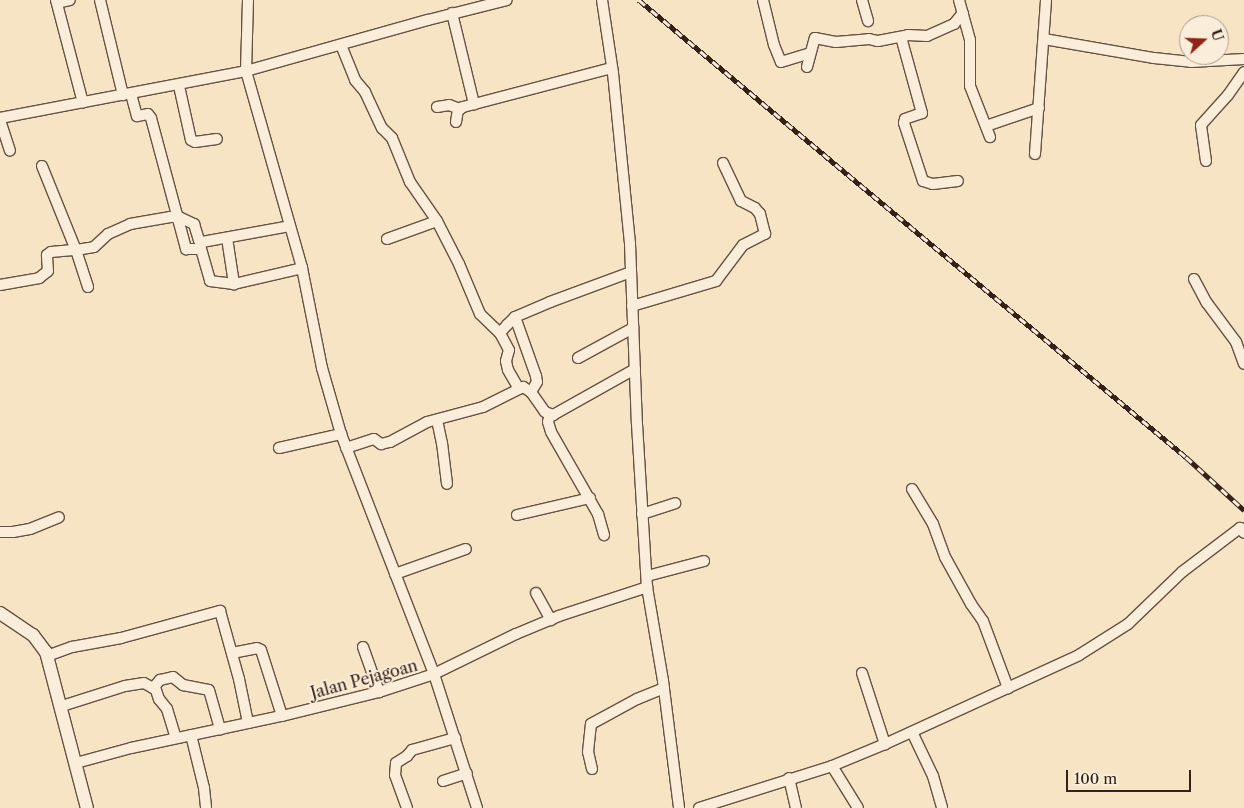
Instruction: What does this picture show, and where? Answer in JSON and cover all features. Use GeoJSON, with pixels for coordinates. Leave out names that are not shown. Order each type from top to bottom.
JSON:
{"type":"FeatureCollection","features":[{"type":"Feature","properties":{"kind":"street"},"geometry":{"type":"LineString","coordinates":[[70,0],[57,2],[82,103]]}},
{"type":"Feature","properties":{"kind":"street"},"geometry":{"type":"LineString","coordinates":[[100,0],[127,94],[137,116],[148,114],[150,117],[186,249],[201,249],[210,281],[234,284],[302,268]]}},
{"type":"Feature","properties":{"kind":"street"},"geometry":{"type":"LineString","coordinates":[[248,0],[246,72],[302,268],[322,368],[341,434],[434,674],[477,808]]}},
{"type":"Feature","properties":{"kind":"street"},"geometry":{"type":"LineString","coordinates":[[10,150],[0,119],[246,72],[452,13],[476,4],[507,0]]}},
{"type":"Feature","properties":{"kind":"street"},"geometry":{"type":"LineString","coordinates":[[602,0],[612,68],[631,272],[642,514],[647,581],[664,688],[679,808]]}},
{"type":"Feature","properties":{"kind":"street"},"geometry":{"type":"LineString","coordinates":[[763,0],[781,62],[810,54]]}},
{"type":"Feature","properties":{"kind":"street"},"geometry":{"type":"LineString","coordinates":[[862,0],[868,22]]}},
{"type":"Feature","properties":{"kind":"street"},"geometry":{"type":"LineString","coordinates":[[959,0],[970,40],[970,86],[990,137]]}},
{"type":"Feature","properties":{"kind":"street"},"geometry":{"type":"LineString","coordinates":[[1035,154],[1046,0]]}},
{"type":"Feature","properties":{"kind":"street"},"geometry":{"type":"LineString","coordinates":[[452,13],[474,104]]}},
{"type":"Feature","properties":{"kind":"street"},"geometry":{"type":"LineString","coordinates":[[806,67],[815,38],[831,42],[868,39],[878,42],[912,35],[927,36],[954,24],[963,13]]}},
{"type":"Feature","properties":{"kind":"street"},"geometry":{"type":"LineString","coordinates":[[901,37],[922,113],[906,119],[904,123],[923,181],[933,184],[958,181]]}},
{"type":"Feature","properties":{"kind":"street"},"geometry":{"type":"LineString","coordinates":[[1044,39],[1191,62],[1244,59]]}},
{"type":"Feature","properties":{"kind":"street"},"geometry":{"type":"LineString","coordinates":[[341,45],[354,80],[365,92],[382,128],[392,138],[410,182],[437,221],[459,264],[480,314],[500,332],[509,350],[506,361],[508,370],[519,390]]}},
{"type":"Feature","properties":{"kind":"street"},"geometry":{"type":"LineString","coordinates":[[437,107],[449,105],[460,108],[612,68]]}},
{"type":"Feature","properties":{"kind":"street"},"geometry":{"type":"LineString","coordinates":[[1206,161],[1201,125],[1228,95],[1244,72]]}},
{"type":"Feature","properties":{"kind":"street"},"geometry":{"type":"LineString","coordinates":[[179,86],[191,140],[195,142],[217,139]]}},
{"type":"Feature","properties":{"kind":"street"},"geometry":{"type":"LineString","coordinates":[[456,122],[460,108]]}},
{"type":"Feature","properties":{"kind":"street"},"geometry":{"type":"LineString","coordinates":[[986,126],[1039,108]]}},
{"type":"Feature","properties":{"kind":"street"},"geometry":{"type":"LineString","coordinates":[[632,306],[716,281],[743,245],[765,234],[760,214],[755,208],[740,201],[723,163]]}},
{"type":"Feature","properties":{"kind":"street"},"geometry":{"type":"LineString","coordinates":[[42,166],[76,250],[88,287]]}},
{"type":"Feature","properties":{"kind":"street"},"geometry":{"type":"LineString","coordinates":[[0,285],[39,278],[48,271],[47,255],[51,252],[94,247],[108,234],[130,224],[176,216],[194,224],[201,242],[290,226]]}},
{"type":"Feature","properties":{"kind":"street"},"geometry":{"type":"LineString","coordinates":[[388,239],[437,221]]}},
{"type":"Feature","properties":{"kind":"street"},"geometry":{"type":"LineString","coordinates":[[227,238],[234,284]]}},
{"type":"Feature","properties":{"kind":"street"},"geometry":{"type":"LineString","coordinates":[[500,332],[515,317],[631,272]]}},
{"type":"Feature","properties":{"kind":"street"},"geometry":{"type":"LineString","coordinates":[[1194,278],[1207,303],[1236,342],[1244,364]]}},
{"type":"Feature","properties":{"kind":"street"},"geometry":{"type":"LineString","coordinates":[[515,317],[536,376],[537,382],[531,392]]}},
{"type":"Feature","properties":{"kind":"street"},"geometry":{"type":"LineString","coordinates":[[578,358],[633,328]]}},
{"type":"Feature","properties":{"kind":"street"},"geometry":{"type":"LineString","coordinates":[[550,415],[560,412],[635,369]]}},
{"type":"Feature","properties":{"kind":"street"},"geometry":{"type":"LineString","coordinates":[[346,448],[374,439],[383,444],[414,428],[483,407],[519,390],[528,388],[535,399],[550,415]]}},
{"type":"Feature","properties":{"kind":"street"},"geometry":{"type":"LineString","coordinates":[[550,415],[548,422],[557,443],[590,498],[598,514],[604,535]]}},
{"type":"Feature","properties":{"kind":"street"},"geometry":{"type":"LineString","coordinates":[[437,420],[442,443],[446,484]]}},
{"type":"Feature","properties":{"kind":"street"},"geometry":{"type":"LineString","coordinates":[[279,448],[341,434]]}},
{"type":"Feature","properties":{"kind":"street"},"geometry":{"type":"LineString","coordinates":[[912,490],[933,524],[945,557],[971,604],[983,621],[1008,688]]}},
{"type":"Feature","properties":{"kind":"street"},"geometry":{"type":"LineString","coordinates":[[516,515],[590,498]]}},
{"type":"Feature","properties":{"kind":"street"},"geometry":{"type":"LineString","coordinates":[[642,514],[675,503]]}},
{"type":"Feature","properties":{"kind":"street"},"geometry":{"type":"LineString","coordinates":[[0,532],[30,529],[59,517]]}},
{"type":"Feature","properties":{"kind":"street"},"geometry":{"type":"LineString","coordinates":[[699,808],[789,778],[832,766],[912,732],[1079,655],[1117,632],[1182,572],[1240,528],[1244,533]]}},
{"type":"Feature","properties":{"kind":"street"},"geometry":{"type":"LineString","coordinates":[[395,574],[466,549]]}},
{"type":"Feature","properties":{"kind":"street","name":"Jalan Pejagoan"},"geometry":{"type":"LineString","coordinates":[[76,763],[176,738],[282,716],[379,692],[434,674],[516,634],[647,581],[704,561]]}},
{"type":"Feature","properties":{"kind":"street"},"geometry":{"type":"LineString","coordinates":[[536,593],[551,620]]}},
{"type":"Feature","properties":{"kind":"street"},"geometry":{"type":"LineString","coordinates":[[48,656],[72,647],[121,638],[217,611],[221,612],[248,723]]}},
{"type":"Feature","properties":{"kind":"street"},"geometry":{"type":"LineString","coordinates":[[0,613],[33,635],[48,656],[87,808]]}},
{"type":"Feature","properties":{"kind":"street"},"geometry":{"type":"LineString","coordinates":[[362,647],[379,692]]}},
{"type":"Feature","properties":{"kind":"street"},"geometry":{"type":"LineString","coordinates":[[232,653],[257,648],[260,650],[282,716]]}},
{"type":"Feature","properties":{"kind":"street"},"geometry":{"type":"LineString","coordinates":[[862,673],[885,744]]}},
{"type":"Feature","properties":{"kind":"street"},"geometry":{"type":"LineString","coordinates":[[155,687],[160,680],[173,677],[183,685],[208,690],[220,729]]}},
{"type":"Feature","properties":{"kind":"street"},"geometry":{"type":"LineString","coordinates":[[62,706],[125,686],[144,683],[150,688],[155,687]]}},
{"type":"Feature","properties":{"kind":"street"},"geometry":{"type":"LineString","coordinates":[[155,687],[159,699],[167,709],[176,738]]}},
{"type":"Feature","properties":{"kind":"street"},"geometry":{"type":"LineString","coordinates":[[592,769],[588,752],[591,724],[637,699],[664,688]]}},
{"type":"Feature","properties":{"kind":"street"},"geometry":{"type":"LineString","coordinates":[[912,732],[933,776],[942,808]]}},
{"type":"Feature","properties":{"kind":"street"},"geometry":{"type":"LineString","coordinates":[[191,735],[204,788],[206,808]]}},
{"type":"Feature","properties":{"kind":"street"},"geometry":{"type":"LineString","coordinates":[[407,808],[395,775],[396,763],[407,756],[412,750],[456,738]]}},
{"type":"Feature","properties":{"kind":"street"},"geometry":{"type":"LineString","coordinates":[[832,766],[858,808]]}},
{"type":"Feature","properties":{"kind":"street"},"geometry":{"type":"LineString","coordinates":[[443,781],[467,773]]}},
{"type":"Feature","properties":{"kind":"street"},"geometry":{"type":"LineString","coordinates":[[789,778],[796,808]]}},
{"type":"Feature","properties":{"kind":"railway"},"geometry":{"type":"LineString","coordinates":[[639,0],[1186,457],[1244,510]]}}]}
